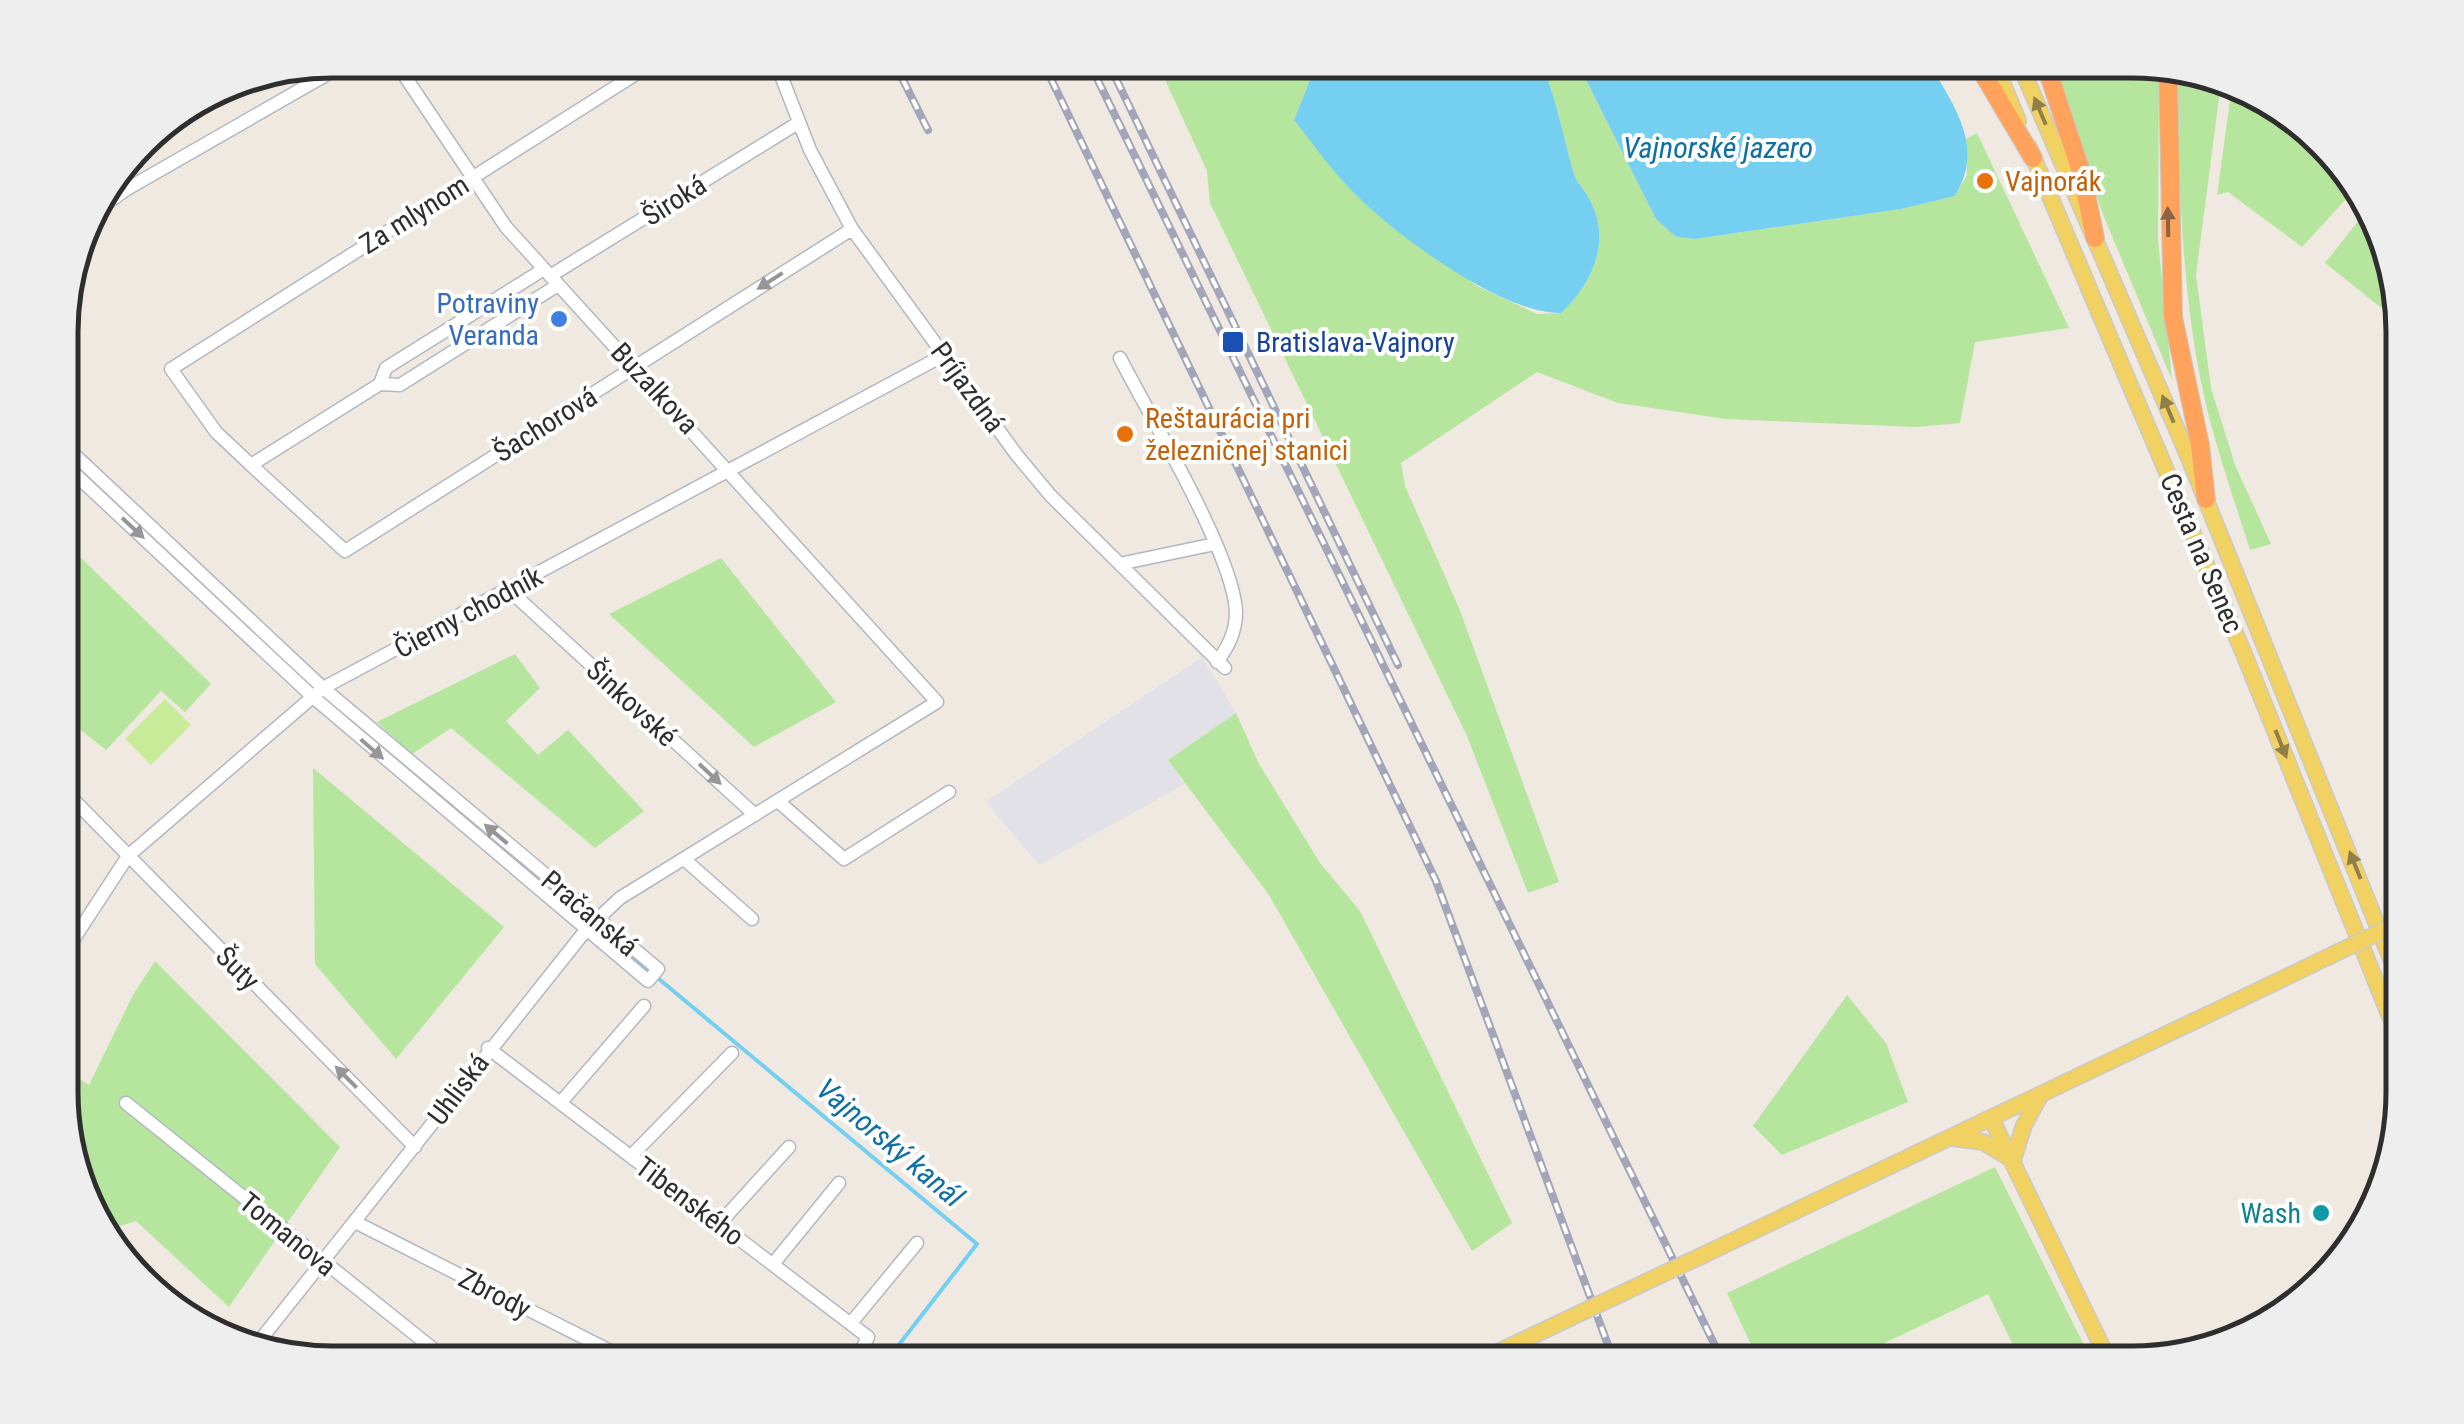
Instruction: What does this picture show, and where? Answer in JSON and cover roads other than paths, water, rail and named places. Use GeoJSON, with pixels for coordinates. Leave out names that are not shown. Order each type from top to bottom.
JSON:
{"type":"FeatureCollection","features":[{"type":"Feature","properties":{"kind":"highway"},"geometry":{"type":"LineString","coordinates":[[1986,78],[2033,158]]}},
{"type":"Feature","properties":{"kind":"highway"},"geometry":{"type":"LineString","coordinates":[[2050,78],[2082,174],[2095,238]]}},
{"type":"Feature","properties":{"kind":"highway"},"geometry":{"type":"LineString","coordinates":[[2168,80],[2173,316],[2200,444],[2206,499]]}},
{"type":"Feature","properties":{"kind":"main road","name":"Cesta na Senec"},"geometry":{"type":"LineString","coordinates":[[2001,78],[2244,654],[2386,1005]]}},
{"type":"Feature","properties":{"kind":"main road","name":"Cesta na Senec"},"geometry":{"type":"LineString","coordinates":[[2026,78],[2206,499],[2386,944]]}},
{"type":"Feature","properties":{"kind":"main road"},"geometry":{"type":"LineString","coordinates":[[1511,1346],[2386,930]]}},
{"type":"Feature","properties":{"kind":"main road"},"geometry":{"type":"LineString","coordinates":[[2013,1160],[2024,1125],[2043,1093]]}},
{"type":"Feature","properties":{"kind":"main road"},"geometry":{"type":"LineString","coordinates":[[1991,1118],[2101,1346]]}},
{"type":"Feature","properties":{"kind":"main road"},"geometry":{"type":"LineString","coordinates":[[1948,1138],[1983,1142],[2013,1160]]}},
{"type":"Feature","properties":{"kind":"street"},"geometry":{"type":"LineString","coordinates":[[116,198],[321,78]]}},
{"type":"Feature","properties":{"kind":"street","name":"Buzalkova"},"geometry":{"type":"LineString","coordinates":[[406,78],[471,178],[551,276],[732,470],[937,702]]}},
{"type":"Feature","properties":{"kind":"street","name":"Za mlynom"},"geometry":{"type":"LineString","coordinates":[[251,465],[216,432],[171,370],[629,78]]}},
{"type":"Feature","properties":{"kind":"street","name":"Príjazdná"},"geometry":{"type":"LineString","coordinates":[[781,78],[798,124],[852,229],[944,355],[1044,486],[1221,665],[1236,611],[1215,544]]}},
{"type":"Feature","properties":{"kind":"street","name":"Široká"},"geometry":{"type":"LineString","coordinates":[[380,384],[386,368],[551,276],[798,124]]}},
{"type":"Feature","properties":{"kind":"street","name":"Šachorová"},"geometry":{"type":"LineString","coordinates":[[251,465],[346,551],[852,229]]}},
{"type":"Feature","properties":{"kind":"street","name":"Široká"},"geometry":{"type":"LineString","coordinates":[[251,465],[380,384],[400,385],[551,276]]}},
{"type":"Feature","properties":{"kind":"street","name":"Čierny chodník"},"geometry":{"type":"LineString","coordinates":[[78,933],[128,856],[318,693],[944,355]]}},
{"type":"Feature","properties":{"kind":"street"},"geometry":{"type":"LineString","coordinates":[[1120,358],[1215,544],[1124,563]]}},
{"type":"Feature","properties":{"kind":"street","name":"Pračanská"},"geometry":{"type":"LineString","coordinates":[[78,459],[318,693],[658,969],[648,981],[318,693],[78,476]]}},
{"type":"Feature","properties":{"kind":"street","name":"Šinkovské"},"geometry":{"type":"LineString","coordinates":[[509,590],[755,816]]}},
{"type":"Feature","properties":{"kind":"street","name":"Uhliská"},"geometry":{"type":"LineString","coordinates":[[263,1337],[415,1147],[488,1048],[586,930],[620,898],[937,702]]}},
{"type":"Feature","properties":{"kind":"street"},"geometry":{"type":"LineString","coordinates":[[779,802],[844,859],[949,792]]}},
{"type":"Feature","properties":{"kind":"street","name":"Šuty"},"geometry":{"type":"LineString","coordinates":[[78,804],[415,1147]]}},
{"type":"Feature","properties":{"kind":"street"},"geometry":{"type":"LineString","coordinates":[[684,860],[752,919]]}},
{"type":"Feature","properties":{"kind":"street"},"geometry":{"type":"LineString","coordinates":[[562,1101],[644,1006]]}},
{"type":"Feature","properties":{"kind":"street","name":"Tibenského"},"geometry":{"type":"LineString","coordinates":[[488,1048],[851,1324]]}},
{"type":"Feature","properties":{"kind":"street"},"geometry":{"type":"LineString","coordinates":[[631,1156],[732,1053]]}},
{"type":"Feature","properties":{"kind":"street","name":"Tomanova"},"geometry":{"type":"LineString","coordinates":[[126,1102],[429,1346]]}},
{"type":"Feature","properties":{"kind":"street"},"geometry":{"type":"LineString","coordinates":[[719,1224],[789,1147]]}},
{"type":"Feature","properties":{"kind":"street"},"geometry":{"type":"LineString","coordinates":[[773,1264],[839,1183]]}},
{"type":"Feature","properties":{"kind":"street","name":"Zbrody"},"geometry":{"type":"LineString","coordinates":[[355,1222],[600,1346]]}},
{"type":"Feature","properties":{"kind":"street"},"geometry":{"type":"LineString","coordinates":[[863,1346],[868,1337],[851,1324],[917,1242]]}},
{"type":"Feature","properties":{"kind":"water","name":"Vajnorské jazero"},"geometry":{"type":"Polygon","coordinates":[[[1311,78],[1546,78],[1574,174],[1596,216],[1599,247],[1590,276],[1561,313],[1537,310],[1482,288],[1425,252],[1376,214],[1332,169],[1294,120],[1311,78]]]}},
{"type":"Feature","properties":{"kind":"water","name":"Vajnorské jazero"},"geometry":{"type":"Polygon","coordinates":[[[1585,78],[1938,78],[1962,125],[1967,159],[1955,196],[1901,209],[1695,239],[1676,237],[1656,219],[1585,78]]]}},
{"type":"Feature","properties":{"kind":"waterway","name":"Vajnorský kanál"},"geometry":{"type":"LineString","coordinates":[[601,931],[649,971]]}},
{"type":"Feature","properties":{"kind":"waterway","name":"Vajnorský kanál"},"geometry":{"type":"LineString","coordinates":[[659,979],[977,1244],[898,1346]]}},
{"type":"Feature","properties":{"kind":"railway"},"geometry":{"type":"LineString","coordinates":[[902,78],[928,130]]}},
{"type":"Feature","properties":{"kind":"railway"},"geometry":{"type":"LineString","coordinates":[[1051,78],[1436,881],[1608,1346]]}},
{"type":"Feature","properties":{"kind":"railway"},"geometry":{"type":"LineString","coordinates":[[1097,78],[1715,1346]]}},
{"type":"Feature","properties":{"kind":"railway"},"geometry":{"type":"LineString","coordinates":[[1116,78],[1398,665]]}},
{"type":"Feature","properties":{"kind":"place","name":"Vajnorák"},"geometry":{"type":"Point","coordinates":[1985,181]}},
{"type":"Feature","properties":{"kind":"place","name":"Potraviny Veranda"},"geometry":{"type":"Point","coordinates":[559,319]}},
{"type":"Feature","properties":{"kind":"place","name":"Bratislava-Vajnory"},"geometry":{"type":"Point","coordinates":[1233,342]}},
{"type":"Feature","properties":{"kind":"place","name":"Reštaurácia pri železničnej stanici"},"geometry":{"type":"Point","coordinates":[1125,434]}},
{"type":"Feature","properties":{"kind":"place","name":"Wash"},"geometry":{"type":"Point","coordinates":[2321,1213]}}]}
